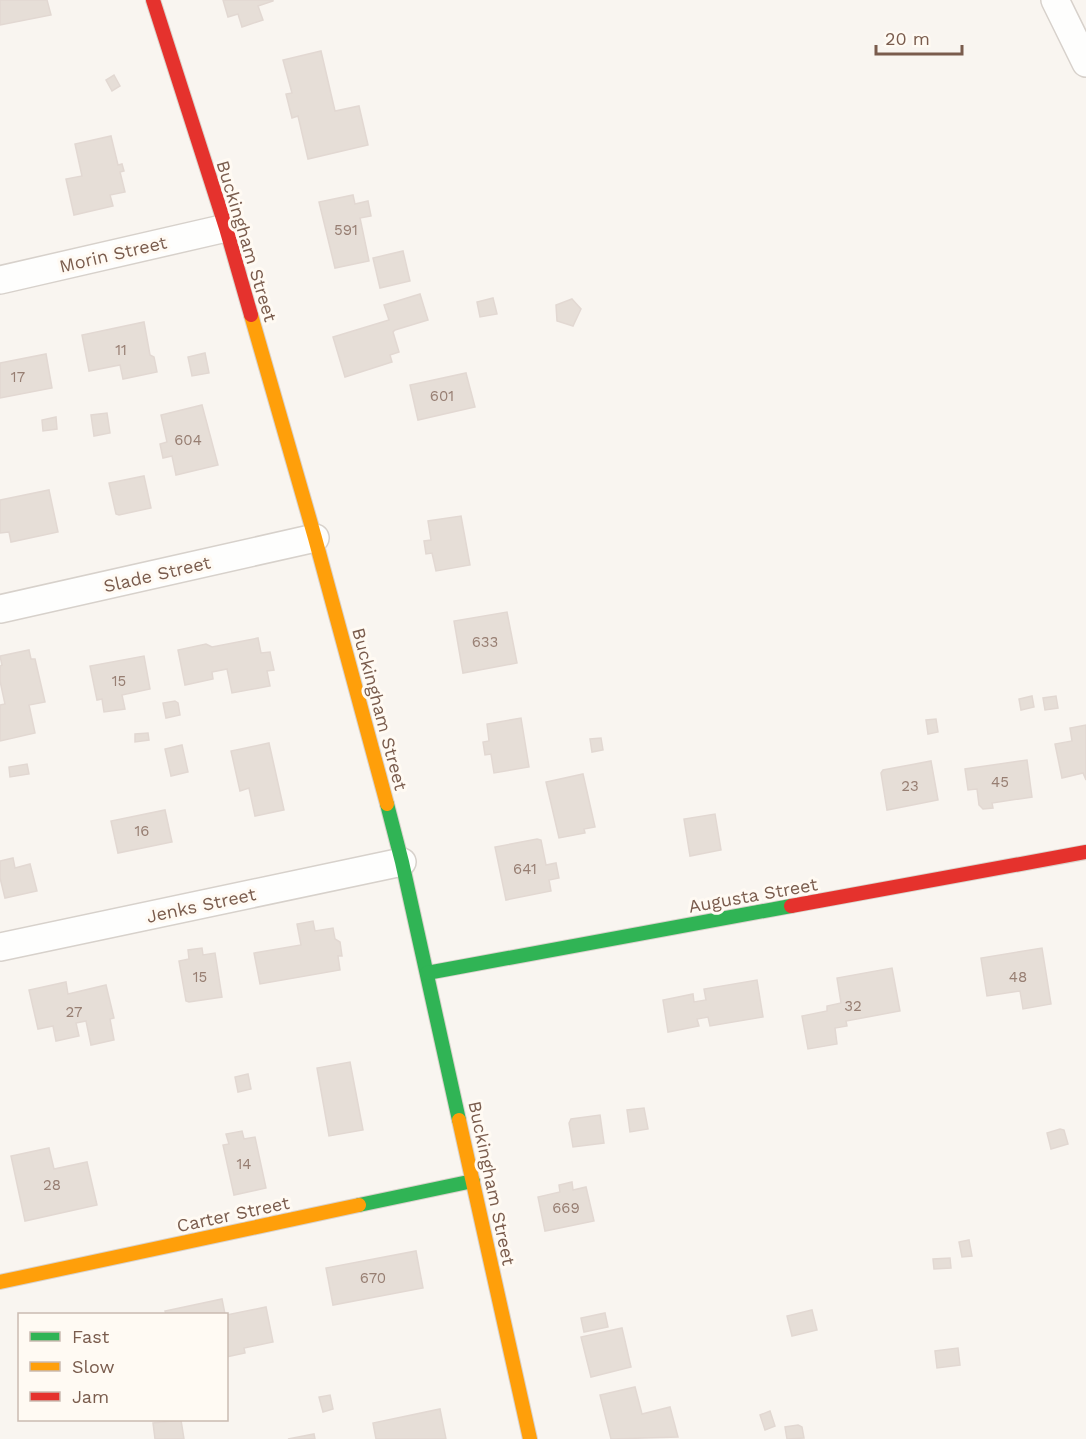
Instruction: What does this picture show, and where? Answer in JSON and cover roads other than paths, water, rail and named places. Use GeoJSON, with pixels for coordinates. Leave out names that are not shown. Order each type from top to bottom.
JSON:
{"type":"FeatureCollection","features":[{"type":"Feature","properties":{"kind":"main road","name":"Buckingham Street"},"geometry":{"type":"LineString","coordinates":[[153,0],[226,228],[315,538],[402,862],[530,1439]]}},
{"type":"Feature","properties":{"kind":"main road","name":"Augusta Street"},"geometry":{"type":"LineString","coordinates":[[427,972],[1086,852]]}},
{"type":"Feature","properties":{"kind":"main road","name":"Carter Street"},"geometry":{"type":"LineString","coordinates":[[0,1282],[473,1181]]}},
{"type":"Feature","properties":{"kind":"street"},"geometry":{"type":"LineString","coordinates":[[1055,0],[1086,63]]}},
{"type":"Feature","properties":{"kind":"street","name":"Morin Street"},"geometry":{"type":"LineString","coordinates":[[0,280],[226,228]]}},
{"type":"Feature","properties":{"kind":"street","name":"Slade Street"},"geometry":{"type":"LineString","coordinates":[[0,609],[315,538]]}},
{"type":"Feature","properties":{"kind":"street","name":"Jenks Street"},"geometry":{"type":"LineString","coordinates":[[0,947],[402,862]]}}]}
